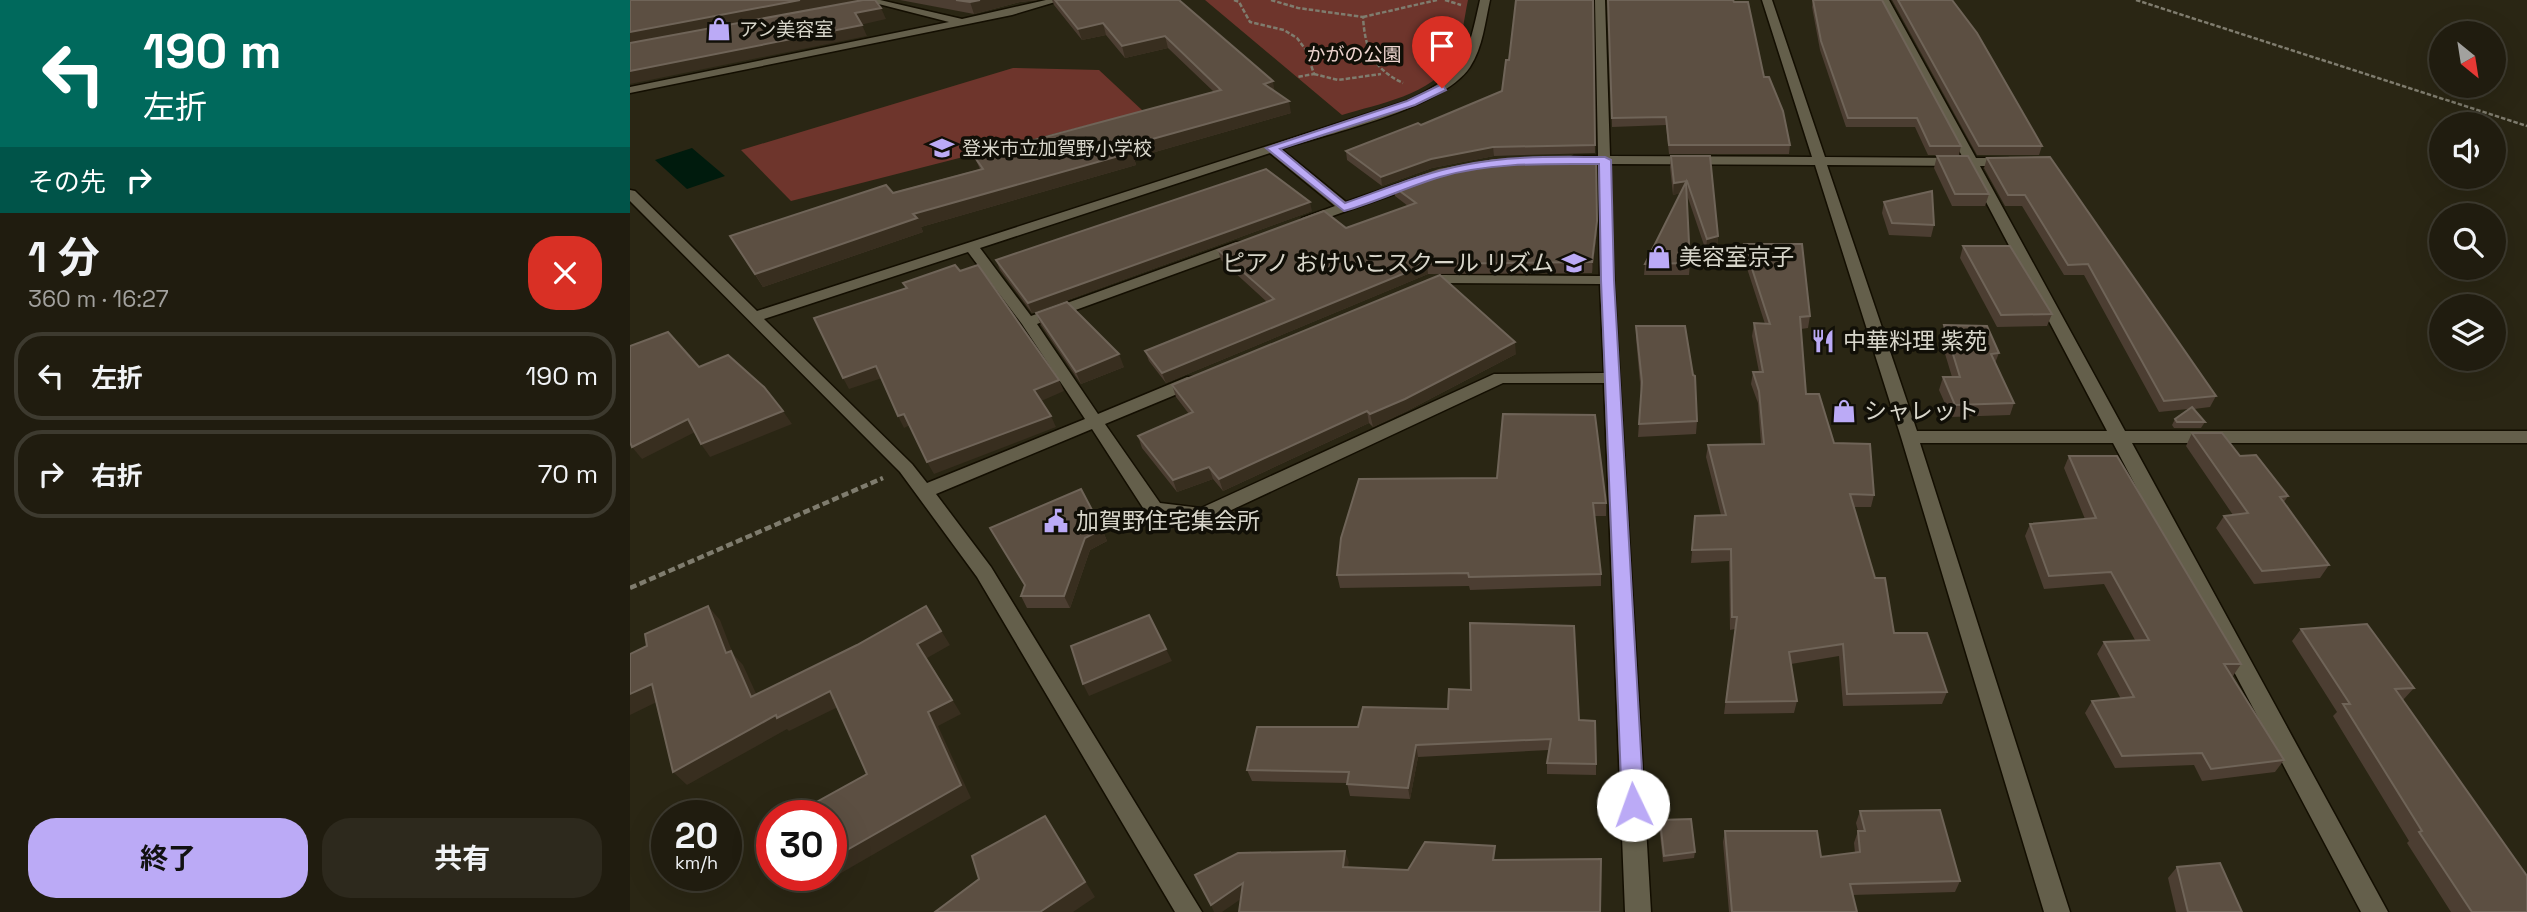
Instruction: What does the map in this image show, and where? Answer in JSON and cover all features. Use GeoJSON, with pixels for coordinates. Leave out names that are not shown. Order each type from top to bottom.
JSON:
{"type":"FeatureCollection","features":[{"type":"Feature","properties":{"kind":"street"},"geometry":{"type":"LineString","coordinates":[[868,0],[964,22]]}},
{"type":"Feature","properties":{"kind":"street"},"geometry":{"type":"LineString","coordinates":[[630,90],[964,22],[1057,0]]}},
{"type":"Feature","properties":{"kind":"street"},"geometry":{"type":"LineString","coordinates":[[754,317],[1411,103],[1442,88],[1471,61],[1485,0]]}},
{"type":"Feature","properties":{"kind":"street"},"geometry":{"type":"LineString","coordinates":[[1600,0],[1607,280],[1638,912]]}},
{"type":"Feature","properties":{"kind":"street"},"geometry":{"type":"LineString","coordinates":[[1767,0],[1910,437],[2057,912]]}},
{"type":"Feature","properties":{"kind":"street"},"geometry":{"type":"LineString","coordinates":[[1884,0],[2375,912]]}},
{"type":"Feature","properties":{"kind":"street"},"geometry":{"type":"LineString","coordinates":[[855,8],[881,3]]}},
{"type":"Feature","properties":{"kind":"street"},"geometry":{"type":"LineString","coordinates":[[1272,148],[1344,207]]}},
{"type":"Feature","properties":{"kind":"street"},"geometry":{"type":"LineString","coordinates":[[1564,160],[2020,162]]}},
{"type":"Feature","properties":{"kind":"street"},"geometry":{"type":"LineString","coordinates":[[1293,226],[1425,178]]}},
{"type":"Feature","properties":{"kind":"street"},"geometry":{"type":"LineString","coordinates":[[630,194],[906,468],[984,572],[1189,912]]}},
{"type":"Feature","properties":{"kind":"street"},"geometry":{"type":"LineString","coordinates":[[1028,323],[1255,240]]}},
{"type":"Feature","properties":{"kind":"street"},"geometry":{"type":"LineString","coordinates":[[972,247],[1028,323],[1154,509],[1203,515],[1500,378],[1613,378]]}},
{"type":"Feature","properties":{"kind":"street"},"geometry":{"type":"LineString","coordinates":[[1402,295],[1441,279],[1607,280]]}},
{"type":"Feature","properties":{"kind":"street"},"geometry":{"type":"LineString","coordinates":[[924,492],[1211,374]]}},
{"type":"Feature","properties":{"kind":"street"},"geometry":{"type":"LineString","coordinates":[[1910,437],[2527,437]]}},
{"type":"Feature","properties":{"kind":"path"},"geometry":{"type":"LineString","coordinates":[[1234,0],[1247,0]]}},
{"type":"Feature","properties":{"kind":"path"},"geometry":{"type":"LineString","coordinates":[[1271,0],[1298,8],[1363,17],[1417,7],[1437,0]]}},
{"type":"Feature","properties":{"kind":"path"},"geometry":{"type":"LineString","coordinates":[[1445,0],[1462,5]]}},
{"type":"Feature","properties":{"kind":"path"},"geometry":{"type":"LineString","coordinates":[[2136,0],[2527,126]]}},
{"type":"Feature","properties":{"kind":"path"},"geometry":{"type":"LineString","coordinates":[[1239,2],[1246,18],[1253,24],[1283,30],[1296,36],[1307,47],[1314,74]]}},
{"type":"Feature","properties":{"kind":"path"},"geometry":{"type":"LineString","coordinates":[[1363,17],[1365,45],[1381,74]]}},
{"type":"Feature","properties":{"kind":"path"},"geometry":{"type":"LineString","coordinates":[[1297,77],[1314,74],[1338,80],[1381,74],[1405,84]]}},
{"type":"Feature","properties":{"kind":"path"},"geometry":{"type":"LineString","coordinates":[[630,588],[906,468]]}},
{"type":"Feature","properties":{"kind":"green space","name":"かがの公園"},"geometry":{"type":"Polygon","coordinates":[[[1205,0],[1468,0],[1459,45],[1444,71],[1418,90],[1342,115],[1205,0]]]}},
{"type":"Feature","properties":{"kind":"green space"},"geometry":{"type":"Polygon","coordinates":[[[1013,68],[1099,70],[1143,111],[791,201],[741,150],[1013,68]]]}},
{"type":"Feature","properties":{"kind":"shaded area"},"geometry":{"type":"Polygon","coordinates":[[[692,148],[725,176],[687,189],[655,160],[692,148]]]}},
{"type":"Feature","properties":{"kind":"building"},"geometry":{"type":"Polygon","coordinates":[[[630,0],[800,0],[630,32],[630,0]]]}},
{"type":"Feature","properties":{"kind":"building"},"geometry":{"type":"Polygon","coordinates":[[[875,0],[881,8],[855,13],[862,25],[630,71],[630,43],[875,0]]]}},
{"type":"Feature","properties":{"kind":"building"},"geometry":{"type":"Polygon","coordinates":[[[1055,0],[1179,0],[1273,81],[1264,84],[1289,101],[1127,146],[1133,152],[913,214],[917,218],[755,274],[730,236],[886,185],[893,193],[983,169],[974,156],[1221,90],[1165,36],[1122,46],[1103,23],[1078,29],[1055,0]]]}},
{"type":"Feature","properties":{"kind":"building"},"geometry":{"type":"Polygon","coordinates":[[[1516,0],[1593,0],[1595,145],[1493,147],[1431,159],[1381,177],[1346,151],[1418,123],[1421,125],[1502,91],[1506,60],[1509,60],[1516,0]]]}},
{"type":"Feature","properties":{"kind":"building"},"geometry":{"type":"Polygon","coordinates":[[[1608,0],[1748,2],[1764,77],[1769,77],[1783,111],[1790,145],[1669,145],[1666,117],[1612,118],[1608,0]]]}},
{"type":"Feature","properties":{"kind":"building"},"geometry":{"type":"Polygon","coordinates":[[[1813,0],[1882,0],[1961,146],[1930,146],[1917,118],[1848,118],[1821,41],[1813,0]]]}},
{"type":"Feature","properties":{"kind":"building"},"geometry":{"type":"Polygon","coordinates":[[[1898,0],[1952,0],[1977,33],[2042,146],[1979,146],[1898,0]]]}},
{"type":"Feature","properties":{"kind":"building"},"geometry":{"type":"Polygon","coordinates":[[[1671,156],[1710,156],[1718,236],[1707,239],[1687,181],[1674,183],[1671,156]]]}},
{"type":"Feature","properties":{"kind":"building"},"geometry":{"type":"Polygon","coordinates":[[[1937,156],[1968,156],[1989,194],[1955,194],[1937,156]]]}},
{"type":"Feature","properties":{"kind":"building"},"geometry":{"type":"Polygon","coordinates":[[[1596,157],[1597,221],[1592,262],[1427,264],[1162,373],[1145,351],[1274,299],[1218,250],[1324,211],[1346,228],[1416,203],[1393,186],[1439,170],[1494,160],[1596,157]]]}},
{"type":"Feature","properties":{"kind":"building"},"geometry":{"type":"Polygon","coordinates":[[[2050,157],[2216,396],[2164,401],[2088,264],[2068,265],[2025,195],[2008,195],[1987,158],[2050,157]]]}},
{"type":"Feature","properties":{"kind":"building"},"geometry":{"type":"Polygon","coordinates":[[[1266,169],[1310,202],[1028,303],[996,260],[1266,169]]]}},
{"type":"Feature","properties":{"kind":"building"},"geometry":{"type":"Polygon","coordinates":[[[1686,182],[1690,263],[1645,264],[1686,182]]]}},
{"type":"Feature","properties":{"kind":"building"},"geometry":{"type":"Polygon","coordinates":[[[1932,191],[1934,225],[1892,223],[1884,202],[1932,191]]]}},
{"type":"Feature","properties":{"kind":"building"},"geometry":{"type":"Polygon","coordinates":[[[1744,244],[1802,244],[1810,316],[1800,317],[1806,394],[1819,394],[1834,443],[1870,444],[1874,495],[1850,494],[1875,578],[1885,578],[1894,633],[1927,633],[1947,692],[1847,694],[1843,644],[1789,652],[1797,701],[1726,702],[1737,617],[1732,617],[1731,549],[1692,550],[1695,516],[1726,515],[1708,445],[1764,444],[1759,391],[1753,372],[1763,372],[1754,323],[1770,324],[1744,244]]]}},
{"type":"Feature","properties":{"kind":"building"},"geometry":{"type":"Polygon","coordinates":[[[1963,246],[2010,246],[2052,314],[2001,315],[1963,246]]]}},
{"type":"Feature","properties":{"kind":"building"},"geometry":{"type":"Polygon","coordinates":[[[955,265],[960,271],[978,265],[1059,380],[1034,390],[1051,416],[927,462],[904,414],[898,416],[876,366],[843,378],[814,318],[907,288],[903,283],[955,265]]]}},
{"type":"Feature","properties":{"kind":"building"},"geometry":{"type":"Polygon","coordinates":[[[1440,275],[1515,342],[1405,399],[1370,414],[1367,411],[1219,479],[1209,467],[1173,480],[1138,436],[1193,412],[1172,385],[1440,275]]]}},
{"type":"Feature","properties":{"kind":"building"},"geometry":{"type":"Polygon","coordinates":[[[1067,302],[1119,354],[1076,372],[1036,313],[1067,302]]]}},
{"type":"Feature","properties":{"kind":"building"},"geometry":{"type":"Polygon","coordinates":[[[1944,325],[1987,326],[1999,353],[1991,354],[2014,403],[1955,405],[1943,377],[1960,377],[1944,325]]]}},
{"type":"Feature","properties":{"kind":"building"},"geometry":{"type":"Polygon","coordinates":[[[1636,326],[1685,326],[1695,376],[1697,421],[1639,424],[1642,382],[1636,326]]]}},
{"type":"Feature","properties":{"kind":"building"},"geometry":{"type":"Polygon","coordinates":[[[668,332],[699,367],[728,355],[764,387],[783,411],[701,444],[688,419],[632,447],[630,346],[668,332]]]}},
{"type":"Feature","properties":{"kind":"building"},"geometry":{"type":"Polygon","coordinates":[[[2192,407],[2205,422],[2177,422],[2175,419],[2192,407]]]}},
{"type":"Feature","properties":{"kind":"building"},"geometry":{"type":"Polygon","coordinates":[[[1503,414],[1595,415],[1606,503],[1593,503],[1601,574],[1469,577],[1468,573],[1337,575],[1341,538],[1359,479],[1497,478],[1503,414]]]}},
{"type":"Feature","properties":{"kind":"building"},"geometry":{"type":"Polygon","coordinates":[[[2192,433],[2222,433],[2240,456],[2256,455],[2288,496],[2280,497],[2329,565],[2262,571],[2224,516],[2248,513],[2192,433]]]}},
{"type":"Feature","properties":{"kind":"building"},"geometry":{"type":"Polygon","coordinates":[[[2069,456],[2117,456],[2241,664],[2224,664],[2284,760],[2211,769],[2202,753],[2122,756],[2092,701],[2134,697],[2104,642],[2149,640],[2111,572],[2049,576],[2030,524],[2096,518],[2069,456]]]}},
{"type":"Feature","properties":{"kind":"building"},"geometry":{"type":"Polygon","coordinates":[[[1081,489],[1102,529],[1085,538],[1064,596],[1021,596],[1025,585],[990,528],[1081,489]]]}},
{"type":"Feature","properties":{"kind":"building"},"geometry":{"type":"Polygon","coordinates":[[[708,606],[726,653],[731,651],[751,697],[857,645],[926,606],[941,631],[917,644],[952,700],[928,712],[961,785],[847,850],[847,800],[820,800],[867,774],[830,691],[777,718],[776,715],[673,772],[652,684],[630,694],[630,654],[647,646],[645,634],[708,606]]]}},
{"type":"Feature","properties":{"kind":"building"},"geometry":{"type":"Polygon","coordinates":[[[1149,615],[1166,649],[1083,684],[1071,646],[1149,615]]]}},
{"type":"Feature","properties":{"kind":"building"},"geometry":{"type":"Polygon","coordinates":[[[1470,623],[1574,626],[1579,720],[1595,721],[1596,764],[1547,763],[1551,739],[1416,745],[1408,788],[1347,784],[1349,772],[1247,770],[1257,727],[1358,727],[1363,707],[1448,709],[1449,689],[1471,690],[1470,623]]]}},
{"type":"Feature","properties":{"kind":"building"},"geometry":{"type":"Polygon","coordinates":[[[2367,624],[2414,688],[2395,689],[2527,876],[2527,912],[2472,912],[2419,832],[2422,831],[2343,704],[2350,704],[2301,629],[2367,624]]]}},
{"type":"Feature","properties":{"kind":"building"},"geometry":{"type":"Polygon","coordinates":[[[1940,810],[1960,881],[1850,884],[1857,912],[1732,912],[1725,831],[1817,831],[1821,857],[1860,852],[1858,831],[1865,831],[1860,811],[1940,810]]]}},
{"type":"Feature","properties":{"kind":"building"},"geometry":{"type":"Polygon","coordinates":[[[1045,816],[1085,882],[1040,912],[935,912],[979,879],[972,856],[1045,816]]]}},
{"type":"Feature","properties":{"kind":"building"},"geometry":{"type":"Polygon","coordinates":[[[1691,819],[1695,852],[1664,856],[1660,820],[1691,819]]]}},
{"type":"Feature","properties":{"kind":"building"},"geometry":{"type":"Polygon","coordinates":[[[1425,842],[1495,846],[1493,860],[1601,859],[1600,912],[1239,912],[1243,883],[1211,905],[1195,875],[1238,853],[1345,851],[1343,867],[1408,870],[1425,842]]]}},
{"type":"Feature","properties":{"kind":"building"},"geometry":{"type":"Polygon","coordinates":[[[2220,863],[2242,912],[2188,912],[2177,867],[2220,863]]]}},
{"type":"Feature","properties":{"kind":"place","name":"アン美容室"},"geometry":{"type":"Point","coordinates":[719,29]}},
{"type":"Feature","properties":{"kind":"place","name":"登米市立加賀野小学校"},"geometry":{"type":"Point","coordinates":[942,148]}},
{"type":"Feature","properties":{"kind":"place","name":"美容室京子"},"geometry":{"type":"Point","coordinates":[1659,257]}},
{"type":"Feature","properties":{"kind":"place","name":"ピアノ おけいこスクール リズム"},"geometry":{"type":"Point","coordinates":[1574,263]}},
{"type":"Feature","properties":{"kind":"place","name":"中華料理 紫苑"},"geometry":{"type":"Point","coordinates":[1823,341]}},
{"type":"Feature","properties":{"kind":"place","name":"シャレット"},"geometry":{"type":"Point","coordinates":[1844,411]}},
{"type":"Feature","properties":{"kind":"place","name":"加賀野住宅集会所"},"geometry":{"type":"Point","coordinates":[1056,521]}},
{"type":"Feature","properties":{"kind":"route"},"geometry":{"type":"LineString","coordinates":[[1442,88],[1411,103],[1272,148],[1344,207],[1436,174],[1467,167],[1519,161],[1605,160],[1607,280],[1633,805]]}}]}
